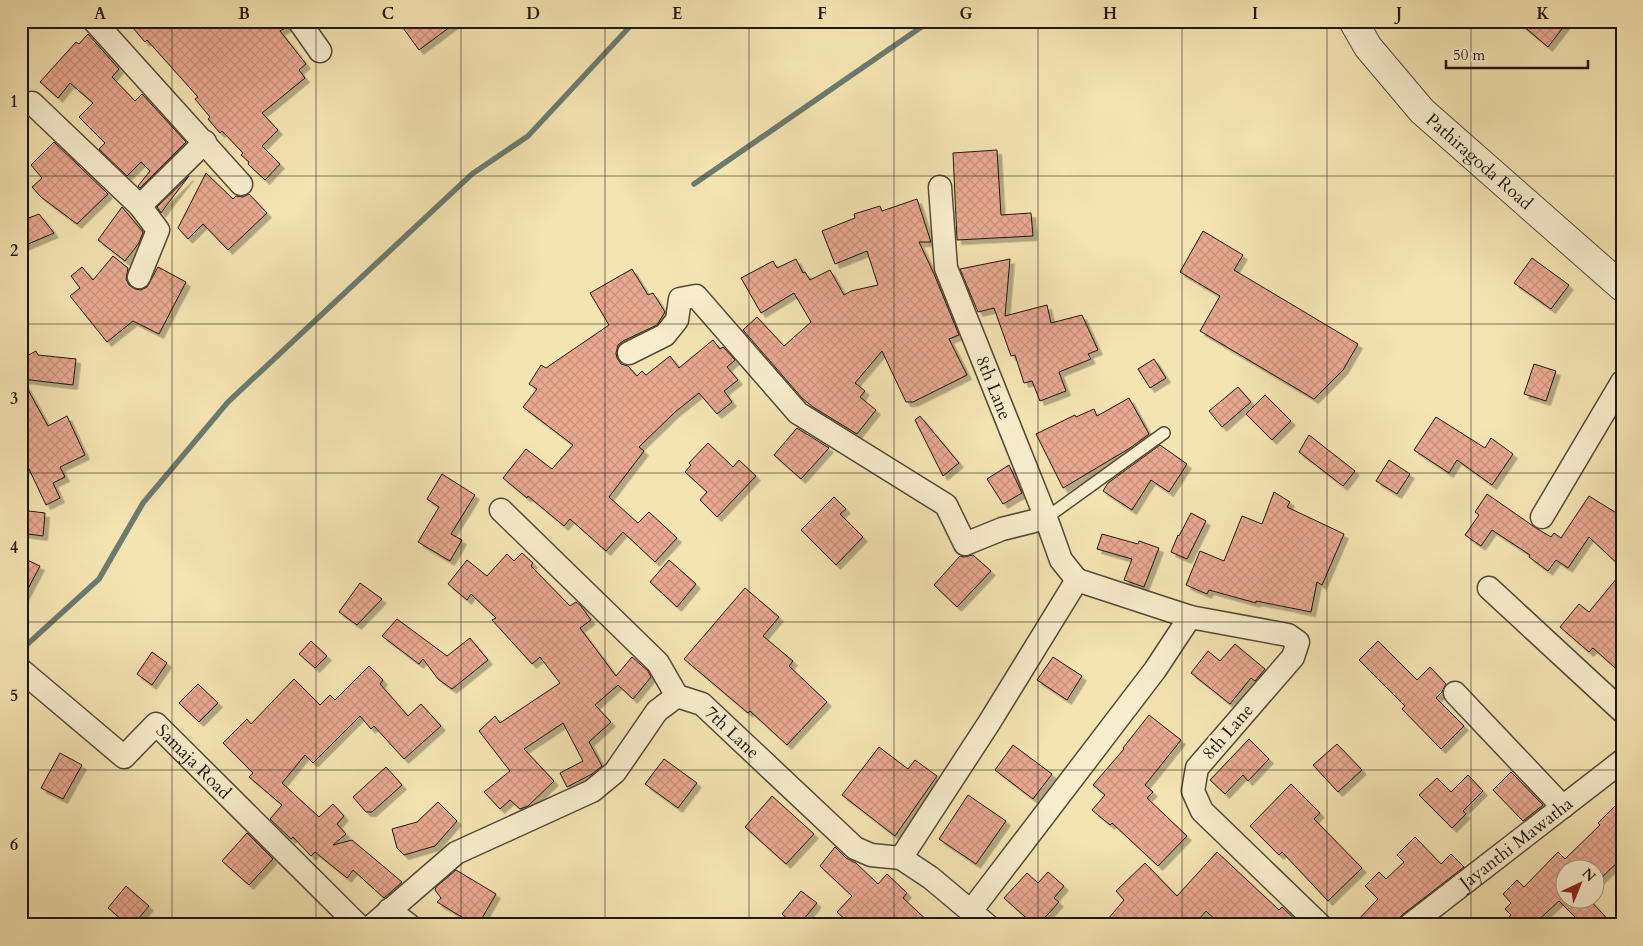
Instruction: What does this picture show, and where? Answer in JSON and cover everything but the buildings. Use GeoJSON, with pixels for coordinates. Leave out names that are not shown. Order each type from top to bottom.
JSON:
{"type":"FeatureCollection","features":[{"type":"Feature","properties":{"kind":"street"},"geometry":{"type":"LineString","coordinates":[[94,21],[241,184]]}},
{"type":"Feature","properties":{"kind":"street"},"geometry":{"type":"LineString","coordinates":[[299,21],[320,51]]}},
{"type":"Feature","properties":{"kind":"street","name":"Pathiragoda Road"},"geometry":{"type":"LineString","coordinates":[[1353,21],[1368,47],[1422,111],[1622,287]]}},
{"type":"Feature","properties":{"kind":"street"},"geometry":{"type":"LineString","coordinates":[[25,102],[140,206],[158,230],[139,277]]}},
{"type":"Feature","properties":{"kind":"street"},"geometry":{"type":"LineString","coordinates":[[140,206],[205,142]]}},
{"type":"Feature","properties":{"kind":"street","name":"8th Lane"},"geometry":{"type":"LineString","coordinates":[[940,187],[946,268],[1061,560],[1077,580],[1190,617],[1288,635],[1298,642],[1293,657],[1197,768],[1193,791],[1202,811],[1320,925]]}},
{"type":"Feature","properties":{"kind":"street"},"geometry":{"type":"LineString","coordinates":[[629,353],[665,335],[677,320],[680,299],[696,296],[798,412],[946,505],[965,544],[1002,529],[1046,518]]}},
{"type":"Feature","properties":{"kind":"street"},"geometry":{"type":"LineString","coordinates":[[1542,517],[1622,382]]}},
{"type":"Feature","properties":{"kind":"street"},"geometry":{"type":"LineString","coordinates":[[381,917],[456,853],[592,791],[615,772],[657,711],[677,696],[658,663],[500,510]]}},
{"type":"Feature","properties":{"kind":"street"},"geometry":{"type":"LineString","coordinates":[[901,858],[989,723],[1077,580]]}},
{"type":"Feature","properties":{"kind":"street"},"geometry":{"type":"LineString","coordinates":[[1489,588],[1622,711]]}},
{"type":"Feature","properties":{"kind":"street"},"geometry":{"type":"LineString","coordinates":[[979,918],[1155,670],[1190,617]]}},
{"type":"Feature","properties":{"kind":"street","name":"Samaja Road"},"geometry":{"type":"LineString","coordinates":[[21,670],[124,756],[156,724],[358,925]]}},
{"type":"Feature","properties":{"kind":"street"},"geometry":{"type":"LineString","coordinates":[[1455,693],[1563,807]]}},
{"type":"Feature","properties":{"kind":"street","name":"7th Lane"},"geometry":{"type":"LineString","coordinates":[[677,696],[702,704],[855,848],[871,855],[901,858],[932,878],[979,918]]}},
{"type":"Feature","properties":{"kind":"street","name":"Jayanthi Mawatha"},"geometry":{"type":"LineString","coordinates":[[1410,925],[1622,761]]}},
{"type":"Feature","properties":{"kind":"street"},"geometry":{"type":"LineString","coordinates":[[381,917],[409,925]]}},
{"type":"Feature","properties":{"kind":"lane"},"geometry":{"type":"LineString","coordinates":[[1046,518],[1164,433]]}},
{"type":"Feature","properties":{"kind":"waterway"},"geometry":{"type":"LineString","coordinates":[[21,650],[99,579],[143,503],[228,402],[472,174],[528,136],[635,21]]}},
{"type":"Feature","properties":{"kind":"waterway"},"geometry":{"type":"LineString","coordinates":[[694,184],[930,21]]}}]}
